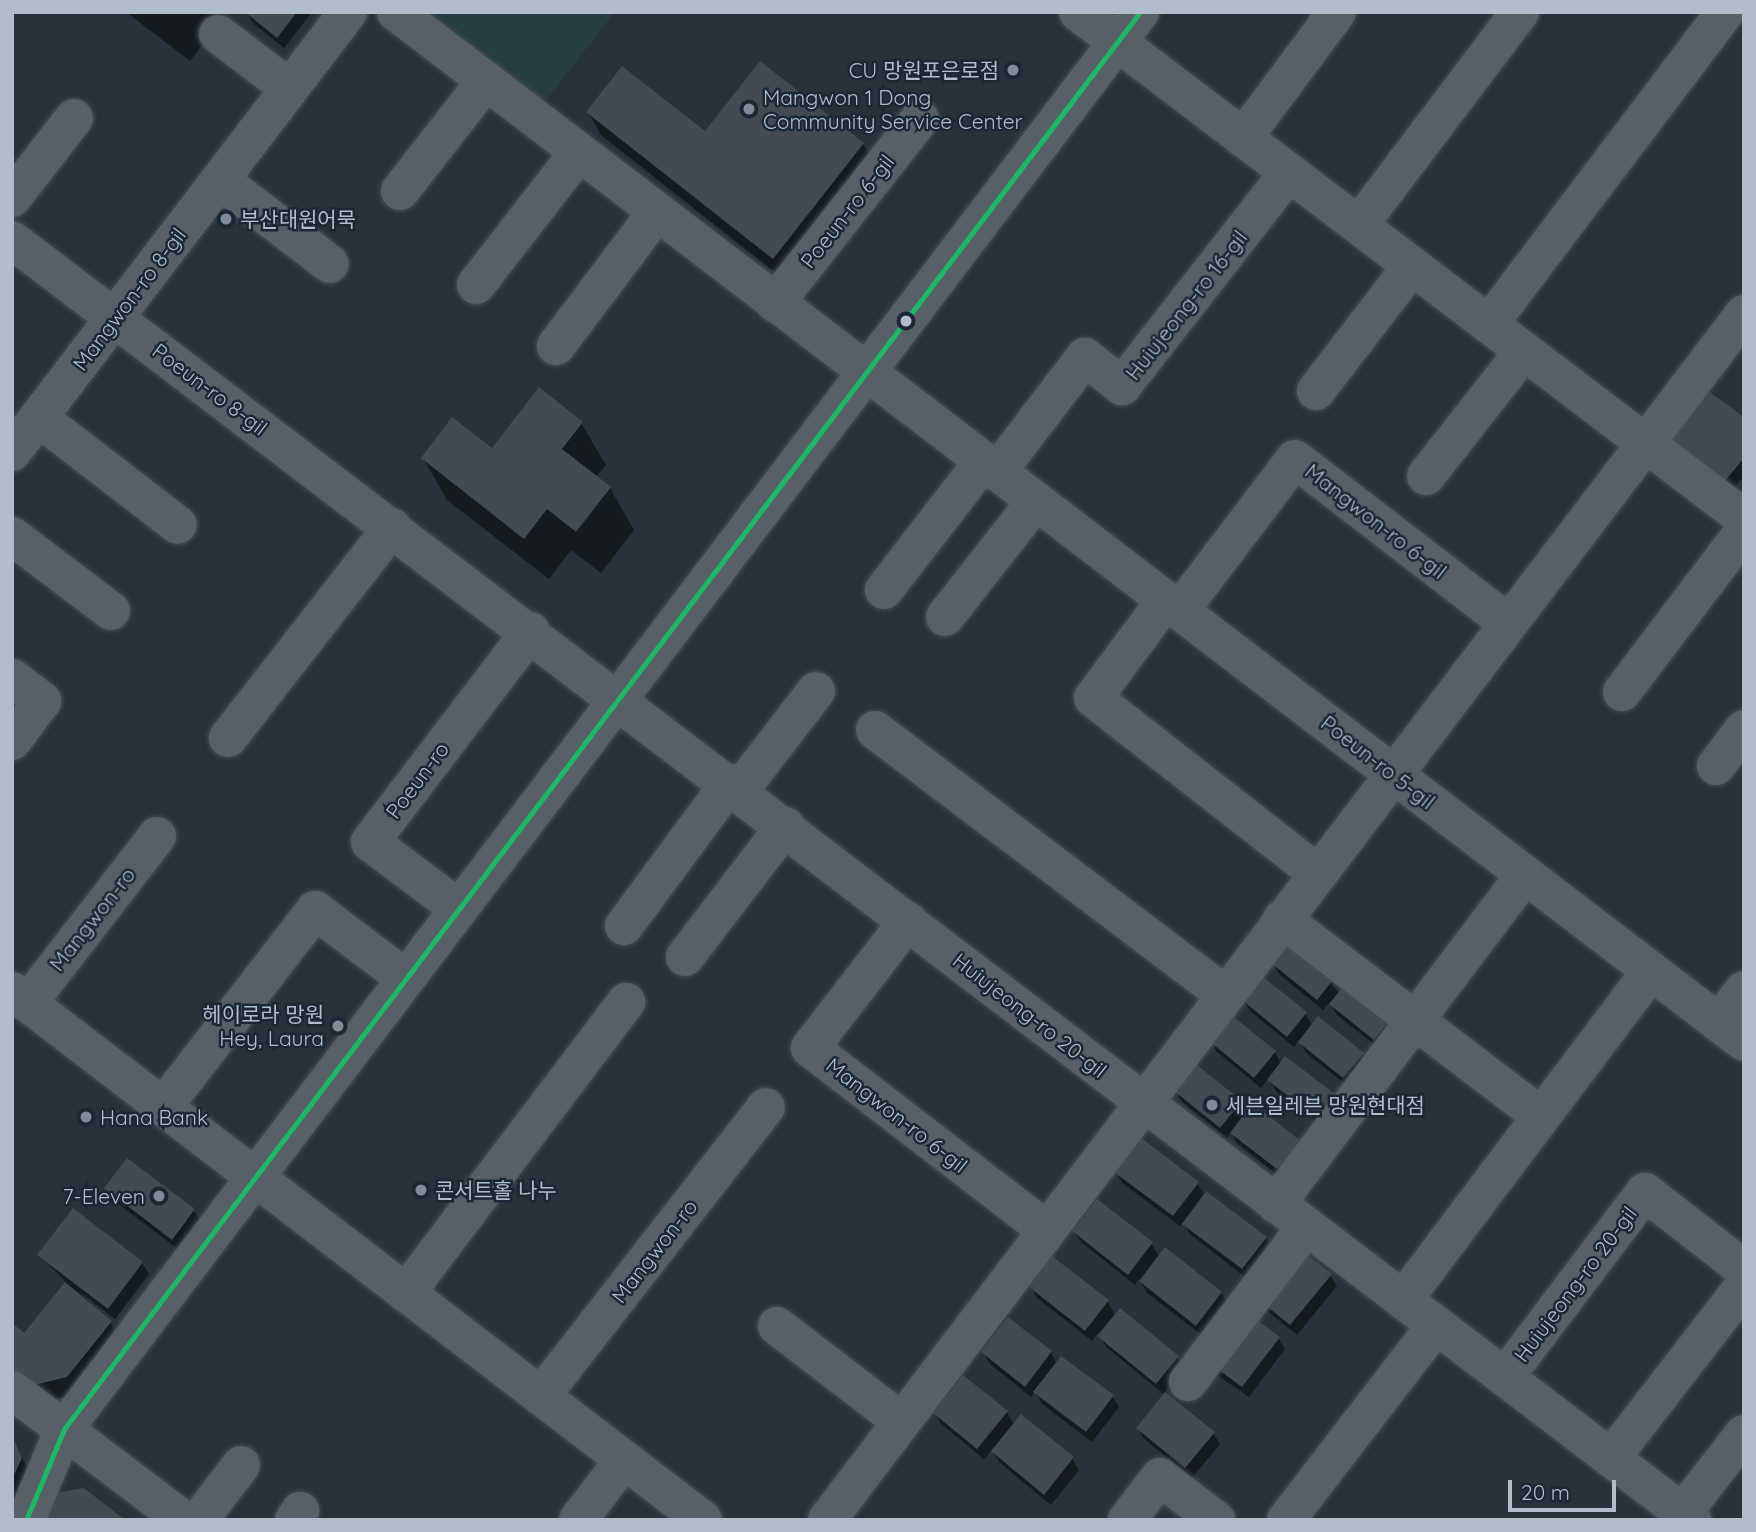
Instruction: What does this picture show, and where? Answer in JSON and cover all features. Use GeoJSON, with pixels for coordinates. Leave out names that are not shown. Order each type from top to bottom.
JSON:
{"type":"FeatureCollection","features":[{"type":"Feature","properties":{"kind":"street","name":"Mangwon-ro 8-gil"},"geometry":{"type":"LineString","coordinates":[[12,452],[348,12]]}},
{"type":"Feature","properties":{"kind":"street"},"geometry":{"type":"LineString","coordinates":[[396,12],[864,373]]}},
{"type":"Feature","properties":{"kind":"street"},"geometry":{"type":"LineString","coordinates":[[1079,12],[1128,27],[1243,138],[1744,518]]}},
{"type":"Feature","properties":{"kind":"street"},"geometry":{"type":"LineString","coordinates":[[1243,138],[1338,12]]}},
{"type":"Feature","properties":{"kind":"street"},"geometry":{"type":"LineString","coordinates":[[1359,225],[1520,12]]}},
{"type":"Feature","properties":{"kind":"street"},"geometry":{"type":"LineString","coordinates":[[1489,324],[1725,12]]}},
{"type":"Feature","properties":{"kind":"street"},"geometry":{"type":"LineString","coordinates":[[26,1520],[64,1429],[1128,27]]}},
{"type":"Feature","properties":{"kind":"street"},"geometry":{"type":"LineString","coordinates":[[218,34],[289,88]]}},
{"type":"Feature","properties":{"kind":"street"},"geometry":{"type":"LineString","coordinates":[[400,191],[486,81]]}},
{"type":"Feature","properties":{"kind":"street"},"geometry":{"type":"LineString","coordinates":[[12,198],[74,118]]}},
{"type":"Feature","properties":{"kind":"street","name":"Poeun-ro 6-gil"},"geometry":{"type":"LineString","coordinates":[[775,303],[920,119]]}},
{"type":"Feature","properties":{"kind":"street"},"geometry":{"type":"LineString","coordinates":[[476,285],[579,152]]}},
{"type":"Feature","properties":{"kind":"street","name":"Huiujeong-ro 16-gil"},"geometry":{"type":"LineString","coordinates":[[990,467],[1085,357],[1122,386],[1289,172]]}},
{"type":"Feature","properties":{"kind":"street"},"geometry":{"type":"LineString","coordinates":[[220,180],[330,264]]}},
{"type":"Feature","properties":{"kind":"street"},"geometry":{"type":"LineString","coordinates":[[556,346],[657,212]]}},
{"type":"Feature","properties":{"kind":"street","name":"Poeun-ro 8-gil"},"geometry":{"type":"LineString","coordinates":[[17,253],[115,317],[618,698]]}},
{"type":"Feature","properties":{"kind":"street"},"geometry":{"type":"LineString","coordinates":[[1316,391],[1412,266]]}},
{"type":"Feature","properties":{"kind":"street"},"geometry":{"type":"LineString","coordinates":[[827,1520],[1141,1101],[1394,775],[1507,622],[1744,314]]}},
{"type":"Feature","properties":{"kind":"street"},"geometry":{"type":"LineString","coordinates":[[1426,476],[1524,351]]}},
{"type":"Feature","properties":{"kind":"street","name":"Poeun-ro 5-gil"},"geometry":{"type":"LineString","coordinates":[[864,373],[1173,605],[1731,1032],[1744,990]]}},
{"type":"Feature","properties":{"kind":"street"},"geometry":{"type":"LineString","coordinates":[[39,418],[178,525]]}},
{"type":"Feature","properties":{"kind":"street","name":"Mangwon-ro 6-gil"},"geometry":{"type":"LineString","coordinates":[[1317,873],[1093,698],[1295,458],[1507,622]]}},
{"type":"Feature","properties":{"kind":"street"},"geometry":{"type":"LineString","coordinates":[[884,590],[990,467]]}},
{"type":"Feature","properties":{"kind":"street"},"geometry":{"type":"LineString","coordinates":[[945,617],[1036,501]]}},
{"type":"Feature","properties":{"kind":"street"},"geometry":{"type":"LineString","coordinates":[[228,738],[392,527]]}},
{"type":"Feature","properties":{"kind":"street"},"geometry":{"type":"LineString","coordinates":[[1622,692],[1744,530]]}},
{"type":"Feature","properties":{"kind":"street"},"geometry":{"type":"LineString","coordinates":[[12,536],[111,611]]}},
{"type":"Feature","properties":{"kind":"street","name":"Poeun-ro"},"geometry":{"type":"LineString","coordinates":[[458,908],[370,842],[531,631]]}},
{"type":"Feature","properties":{"kind":"street"},"geometry":{"type":"LineString","coordinates":[[12,678],[42,701],[12,741]]}},
{"type":"Feature","properties":{"kind":"street"},"geometry":{"type":"LineString","coordinates":[[624,926],[816,691]]}},
{"type":"Feature","properties":{"kind":"street","name":"Huiujeong-ro 20-gil"},"geometry":{"type":"LineString","coordinates":[[618,698],[1141,1101],[1611,1458],[1684,1517]]}},
{"type":"Feature","properties":{"kind":"street"},"geometry":{"type":"LineString","coordinates":[[1716,766],[1744,729]]}},
{"type":"Feature","properties":{"kind":"street"},"geometry":{"type":"LineString","coordinates":[[875,730],[1224,994]]}},
{"type":"Feature","properties":{"kind":"street"},"geometry":{"type":"LineString","coordinates":[[685,957],[785,826]]}},
{"type":"Feature","properties":{"kind":"street","name":"Mangwon-ro"},"geometry":{"type":"LineString","coordinates":[[157,836],[20,997],[703,1520]]}},
{"type":"Feature","properties":{"kind":"street"},"geometry":{"type":"LineString","coordinates":[[1276,1204],[1525,876]]}},
{"type":"Feature","properties":{"kind":"street"},"geometry":{"type":"LineString","coordinates":[[163,1107],[316,910],[405,978]]}},
{"type":"Feature","properties":{"kind":"street"},"geometry":{"type":"LineString","coordinates":[[1282,919],[1541,1116]]}},
{"type":"Feature","properties":{"kind":"street","name":"Mangwon-ro 6-gil"},"geometry":{"type":"LineString","coordinates":[[908,921],[810,1048],[1045,1229]]}},
{"type":"Feature","properties":{"kind":"street"},"geometry":{"type":"LineString","coordinates":[[1403,1300],[1651,971]]}},
{"type":"Feature","properties":{"kind":"street"},"geometry":{"type":"LineString","coordinates":[[406,1293],[626,1002]]}},
{"type":"Feature","properties":{"kind":"street","name":"Mangwon-ro"},"geometry":{"type":"LineString","coordinates":[[541,1396],[766,1107]]}},
{"type":"Feature","properties":{"kind":"street","name":"Huiujeong-ro 20-gil"},"geometry":{"type":"LineString","coordinates":[[1505,1377],[1645,1192],[1744,1269]]}},
{"type":"Feature","properties":{"kind":"street"},"geometry":{"type":"LineString","coordinates":[[1188,1382],[1306,1227]]}},
{"type":"Feature","properties":{"kind":"street"},"geometry":{"type":"LineString","coordinates":[[1611,1458],[1744,1286]]}},
{"type":"Feature","properties":{"kind":"street"},"geometry":{"type":"LineString","coordinates":[[778,1325],[901,1421]]}},
{"type":"Feature","properties":{"kind":"street"},"geometry":{"type":"LineString","coordinates":[[1286,1520],[1436,1325]]}},
{"type":"Feature","properties":{"kind":"street"},"geometry":{"type":"LineString","coordinates":[[12,1390],[183,1520]]}},
{"type":"Feature","properties":{"kind":"street"},"geometry":{"type":"LineString","coordinates":[[1684,1517],[1744,1434]]}},
{"type":"Feature","properties":{"kind":"street"},"geometry":{"type":"LineString","coordinates":[[578,1520],[624,1460]]}},
{"type":"Feature","properties":{"kind":"street"},"geometry":{"type":"LineString","coordinates":[[199,1520],[241,1465]]}},
{"type":"Feature","properties":{"kind":"street"},"geometry":{"type":"LineString","coordinates":[[1127,1520],[1160,1477],[1216,1520]]}},
{"type":"Feature","properties":{"kind":"green space"},"geometry":{"type":"Polygon","coordinates":[[[428,12],[615,12],[544,103],[428,12]]]}},
{"type":"Feature","properties":{"kind":"building"},"geometry":{"type":"Polygon","coordinates":[[[245,12],[297,12],[277,38],[245,12]]]}},
{"type":"Feature","properties":{"kind":"building"},"geometry":{"type":"Polygon","coordinates":[[[760,61],[864,143],[773,259],[586,112],[622,66],[705,131],[760,61]]]}},
{"type":"Feature","properties":{"kind":"building"},"geometry":{"type":"Polygon","coordinates":[[[539,387],[583,422],[562,449],[611,487],[576,532],[547,509],[524,539],[421,458],[452,417],[492,448],[539,387]]]}},
{"type":"Feature","properties":{"kind":"building"},"geometry":{"type":"Polygon","coordinates":[[[1707,390],[1744,417],[1744,458],[1719,488],[1668,440],[1707,390]]]}},
{"type":"Feature","properties":{"kind":"building"},"geometry":{"type":"Polygon","coordinates":[[[1288,943],[1333,980],[1317,1000],[1271,963],[1288,943]]]}},
{"type":"Feature","properties":{"kind":"building"},"geometry":{"type":"Polygon","coordinates":[[[1262,976],[1307,1012],[1287,1037],[1242,1000],[1262,976]]]}},
{"type":"Feature","properties":{"kind":"building"},"geometry":{"type":"Polygon","coordinates":[[[1350,978],[1394,1015],[1374,1040],[1329,1004],[1350,978]]]}},
{"type":"Feature","properties":{"kind":"building"},"geometry":{"type":"Polygon","coordinates":[[[1229,1013],[1276,1051],[1254,1078],[1208,1040],[1229,1013]]]}},
{"type":"Feature","properties":{"kind":"building"},"geometry":{"type":"Polygon","coordinates":[[[1318,1016],[1364,1053],[1343,1078],[1298,1042],[1318,1016]]]}},
{"type":"Feature","properties":{"kind":"building"},"geometry":{"type":"Polygon","coordinates":[[[1285,1056],[1335,1094],[1317,1118],[1267,1080],[1285,1056]]]}},
{"type":"Feature","properties":{"kind":"building"},"geometry":{"type":"Polygon","coordinates":[[[1196,1064],[1242,1101],[1220,1128],[1174,1091],[1196,1064]]]}},
{"type":"Feature","properties":{"kind":"building"},"geometry":{"type":"Polygon","coordinates":[[[1252,1103],[1305,1144],[1282,1173],[1230,1133],[1252,1103]]]}},
{"type":"Feature","properties":{"kind":"building"},"geometry":{"type":"Polygon","coordinates":[[[1140,1137],[1199,1182],[1173,1216],[1114,1172],[1140,1137]]]}},
{"type":"Feature","properties":{"kind":"building"},"geometry":{"type":"Polygon","coordinates":[[[127,1158],[195,1209],[172,1240],[104,1188],[127,1158]]]}},
{"type":"Feature","properties":{"kind":"building"},"geometry":{"type":"Polygon","coordinates":[[[1206,1191],[1267,1237],[1242,1269],[1182,1224],[1206,1191]]]}},
{"type":"Feature","properties":{"kind":"building"},"geometry":{"type":"Polygon","coordinates":[[[1097,1199],[1153,1242],[1128,1275],[1072,1231],[1097,1199]]]}},
{"type":"Feature","properties":{"kind":"building"},"geometry":{"type":"Polygon","coordinates":[[[73,1208],[143,1262],[108,1309],[37,1255],[73,1208]]]}},
{"type":"Feature","properties":{"kind":"building"},"geometry":{"type":"Polygon","coordinates":[[[1165,1247],[1222,1292],[1196,1326],[1139,1281],[1165,1247]]]}},
{"type":"Feature","properties":{"kind":"building"},"geometry":{"type":"Polygon","coordinates":[[[1296,1247],[1332,1274],[1290,1325],[1259,1300],[1296,1247]]]}},
{"type":"Feature","properties":{"kind":"building"},"geometry":{"type":"Polygon","coordinates":[[[1052,1256],[1109,1300],[1085,1331],[1029,1287],[1052,1256]]]}},
{"type":"Feature","properties":{"kind":"building"},"geometry":{"type":"Polygon","coordinates":[[[65,1282],[112,1321],[67,1377],[26,1387],[12,1376],[12,1323],[24,1333],[65,1282]]]}},
{"type":"Feature","properties":{"kind":"building"},"geometry":{"type":"Polygon","coordinates":[[[1120,1308],[1179,1356],[1156,1384],[1097,1336],[1120,1308]]]}},
{"type":"Feature","properties":{"kind":"building"},"geometry":{"type":"Polygon","coordinates":[[[1248,1313],[1280,1337],[1242,1387],[1209,1363],[1248,1313]]]}},
{"type":"Feature","properties":{"kind":"building"},"geometry":{"type":"Polygon","coordinates":[[[1008,1317],[1052,1351],[1025,1387],[981,1352],[1008,1317]]]}},
{"type":"Feature","properties":{"kind":"building"},"geometry":{"type":"Polygon","coordinates":[[[1061,1356],[1114,1395],[1086,1432],[1033,1392],[1061,1356]]]}},
{"type":"Feature","properties":{"kind":"building"},"geometry":{"type":"Polygon","coordinates":[[[963,1375],[1008,1411],[977,1449],[933,1413],[963,1375]]]}},
{"type":"Feature","properties":{"kind":"building"},"geometry":{"type":"Polygon","coordinates":[[[1165,1392],[1215,1432],[1185,1468],[1136,1428],[1165,1392]]]}},
{"type":"Feature","properties":{"kind":"building"},"geometry":{"type":"Polygon","coordinates":[[[1021,1414],[1074,1457],[1044,1495],[991,1451],[1021,1414]]]}},
{"type":"Feature","properties":{"kind":"building"},"geometry":{"type":"Polygon","coordinates":[[[12,1435],[22,1458],[12,1479],[12,1435]]]}},
{"type":"Feature","properties":{"kind":"building"},"geometry":{"type":"Polygon","coordinates":[[[84,1488],[125,1520],[45,1520],[56,1493],[84,1488]]]}},
{"type":"Feature","properties":{"kind":"transit line"},"geometry":{"type":"LineString","coordinates":[[26,1520],[64,1429],[1140,12]]}},
{"type":"Feature","properties":{"kind":"place","name":"CU 망원포은로점"},"geometry":{"type":"Point","coordinates":[1013,70]}},
{"type":"Feature","properties":{"kind":"place","name":"Mangwon 1 Dong Community Service Center"},"geometry":{"type":"Point","coordinates":[749,109]}},
{"type":"Feature","properties":{"kind":"place","name":"부산대원어묵"},"geometry":{"type":"Point","coordinates":[226,219]}},
{"type":"Feature","properties":{"kind":"place","name":"헤이로라 망원 Hey, Laura"},"geometry":{"type":"Point","coordinates":[338,1026]}},
{"type":"Feature","properties":{"kind":"place","name":"세븐일레븐 망원현대점"},"geometry":{"type":"Point","coordinates":[1212,1105]}},
{"type":"Feature","properties":{"kind":"place","name":"Hana Bank"},"geometry":{"type":"Point","coordinates":[86,1117]}},
{"type":"Feature","properties":{"kind":"place","name":"콘서트홀 나누"},"geometry":{"type":"Point","coordinates":[421,1190]}},
{"type":"Feature","properties":{"kind":"place","name":"7-Eleven"},"geometry":{"type":"Point","coordinates":[159,1196]}}]}
